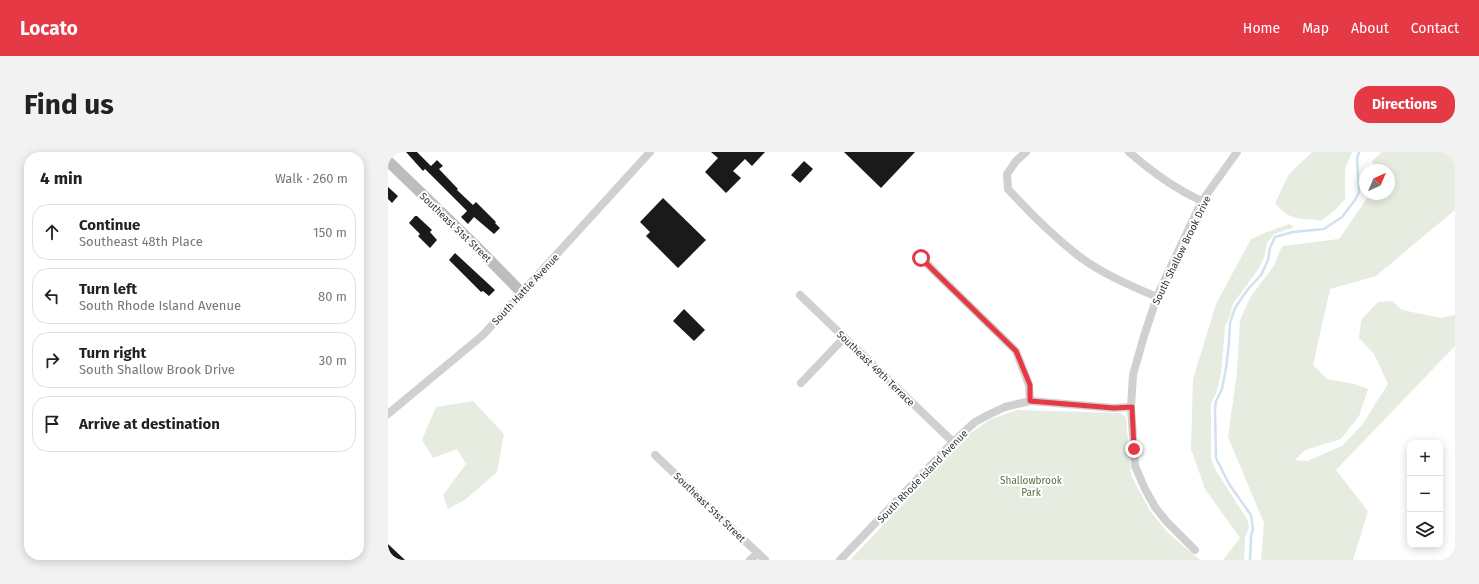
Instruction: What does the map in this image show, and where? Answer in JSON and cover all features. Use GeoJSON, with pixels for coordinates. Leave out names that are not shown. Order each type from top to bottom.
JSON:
{"type":"FeatureCollection","features":[{"type":"Feature","properties":{"kind":"street","name":"South Hattie Avenue"},"geometry":{"type":"LineString","coordinates":[[388,414],[483,335],[650,152]]}},
{"type":"Feature","properties":{"kind":"street"},"geometry":{"type":"LineString","coordinates":[[1026,152],[1016,161],[1007,174],[1008,189],[1063,243],[1081,257],[1102,271],[1157,297]]}},
{"type":"Feature","properties":{"kind":"street"},"geometry":{"type":"LineString","coordinates":[[1129,152],[1159,177],[1184,193],[1202,201]]}},
{"type":"Feature","properties":{"kind":"street","name":"South Shallow Brook Drive"},"geometry":{"type":"LineString","coordinates":[[1195,550],[1167,522],[1155,507],[1145,489],[1136,466],[1132,407],[1133,376],[1157,297],[1202,201],[1237,152]]}},
{"type":"Feature","properties":{"kind":"street","name":"Southeast 51st Street"},"geometry":{"type":"LineString","coordinates":[[388,161],[476,246],[522,293]]}},
{"type":"Feature","properties":{"kind":"street"},"geometry":{"type":"LineString","coordinates":[[921,258],[1016,351],[1030,385],[1030,401]]}},
{"type":"Feature","properties":{"kind":"street","name":"Southeast 49th Terrace"},"geometry":{"type":"LineString","coordinates":[[800,295],[953,442]]}},
{"type":"Feature","properties":{"kind":"street"},"geometry":{"type":"LineString","coordinates":[[800,383],[844,338]]}},
{"type":"Feature","properties":{"kind":"street","name":"South Rhode Island Avenue"},"geometry":{"type":"LineString","coordinates":[[840,560],[953,442],[975,422],[1005,406],[1030,401],[1114,408],[1132,407]]}},
{"type":"Feature","properties":{"kind":"street","name":"Southeast 51st Street"},"geometry":{"type":"LineString","coordinates":[[655,455],[765,560]]}},
{"type":"Feature","properties":{"kind":"street"},"geometry":{"type":"LineString","coordinates":[[750,560],[758,553]]}},
{"type":"Feature","properties":{"kind":"green space"},"geometry":{"type":"Polygon","coordinates":[[[1312,152],[1352,152],[1345,169],[1345,199],[1335,210],[1321,221],[1295,218],[1285,213],[1275,203],[1289,174],[1312,152]]]}},
{"type":"Feature","properties":{"kind":"green space"},"geometry":{"type":"Polygon","coordinates":[[[1382,152],[1455,152],[1455,210],[1376,276],[1330,289],[1313,365],[1327,379],[1354,384],[1368,389],[1359,416],[1341,439],[1305,450],[1295,460],[1307,461],[1342,446],[1362,425],[1388,384],[1374,354],[1359,338],[1361,320],[1378,302],[1392,301],[1402,310],[1441,318],[1455,315],[1455,346],[1336,470],[1368,511],[1353,560],[1261,560],[1264,523],[1228,437],[1237,372],[1240,320],[1251,296],[1274,266],[1282,246],[1339,239],[1366,200],[1395,200],[1395,164],[1373,164],[1372,161],[1382,152]]]}},
{"type":"Feature","properties":{"kind":"green space"},"geometry":{"type":"Polygon","coordinates":[[[1289,224],[1293,226],[1292,228],[1274,234],[1267,243],[1264,258],[1257,271],[1232,305],[1231,313],[1225,327],[1221,373],[1216,394],[1211,403],[1211,458],[1216,471],[1247,519],[1249,527],[1245,538],[1244,560],[1223,560],[1240,538],[1205,489],[1191,449],[1193,379],[1216,304],[1251,239],[1289,224]]]}},
{"type":"Feature","properties":{"kind":"green space"},"geometry":{"type":"Polygon","coordinates":[[[473,401],[504,434],[497,472],[466,499],[448,509],[443,495],[466,464],[457,449],[433,458],[422,440],[436,407],[473,401]]]}},
{"type":"Feature","properties":{"kind":"green space","name":"Shallowbrook Park"},"geometry":{"type":"Polygon","coordinates":[[[1017,410],[1121,413],[1126,417],[1131,475],[1150,511],[1169,534],[1200,560],[851,559],[969,434],[991,419],[1017,410]]]}},
{"type":"Feature","properties":{"kind":"building"},"geometry":{"type":"Polygon","coordinates":[[[406,152],[417,152],[431,166],[437,160],[443,166],[439,169],[458,189],[457,190],[473,205],[476,202],[500,228],[494,234],[474,217],[468,224],[461,217],[467,211],[425,169],[423,171],[406,152]]]}},
{"type":"Feature","properties":{"kind":"building"},"geometry":{"type":"Polygon","coordinates":[[[711,152],[765,152],[752,166],[745,159],[733,171],[741,178],[726,193],[705,172],[718,158],[711,152]]]}},
{"type":"Feature","properties":{"kind":"building"},"geometry":{"type":"Polygon","coordinates":[[[844,152],[915,152],[881,188],[844,152]]]}},
{"type":"Feature","properties":{"kind":"building"},"geometry":{"type":"Polygon","coordinates":[[[804,161],[813,169],[800,183],[791,175],[804,161]]]}},
{"type":"Feature","properties":{"kind":"building"},"geometry":{"type":"Polygon","coordinates":[[[388,187],[398,196],[392,203],[388,199],[388,187]]]}},
{"type":"Feature","properties":{"kind":"building"},"geometry":{"type":"Polygon","coordinates":[[[663,198],[706,240],[678,268],[646,236],[650,232],[640,222],[663,198]]]}},
{"type":"Feature","properties":{"kind":"building"},"geometry":{"type":"Polygon","coordinates":[[[415,216],[417,216],[432,230],[430,232],[437,240],[430,248],[418,236],[420,234],[409,223],[415,216]]]}},
{"type":"Feature","properties":{"kind":"building"},"geometry":{"type":"Polygon","coordinates":[[[455,253],[495,290],[489,296],[483,291],[481,292],[449,260],[455,253]]]}},
{"type":"Feature","properties":{"kind":"building"},"geometry":{"type":"Polygon","coordinates":[[[684,309],[705,330],[694,341],[673,321],[684,309]]]}},
{"type":"Feature","properties":{"kind":"building"},"geometry":{"type":"Polygon","coordinates":[[[388,544],[405,560],[388,560],[388,544]]]}},
{"type":"Feature","properties":{"kind":"waterway"},"geometry":{"type":"LineString","coordinates":[[1250,560],[1251,536],[1253,529],[1251,515],[1229,484],[1216,458],[1215,408],[1216,401],[1222,389],[1226,368],[1230,323],[1235,308],[1248,289],[1261,275],[1268,260],[1270,248],[1275,237],[1293,232],[1324,229],[1342,217],[1355,200],[1359,192],[1357,159],[1359,152]]}},
{"type":"Feature","properties":{"kind":"route"},"geometry":{"type":"LineString","coordinates":[[921,258],[1016,351],[1030,385],[1030,401],[1114,408],[1132,407],[1134,449]]}}]}
